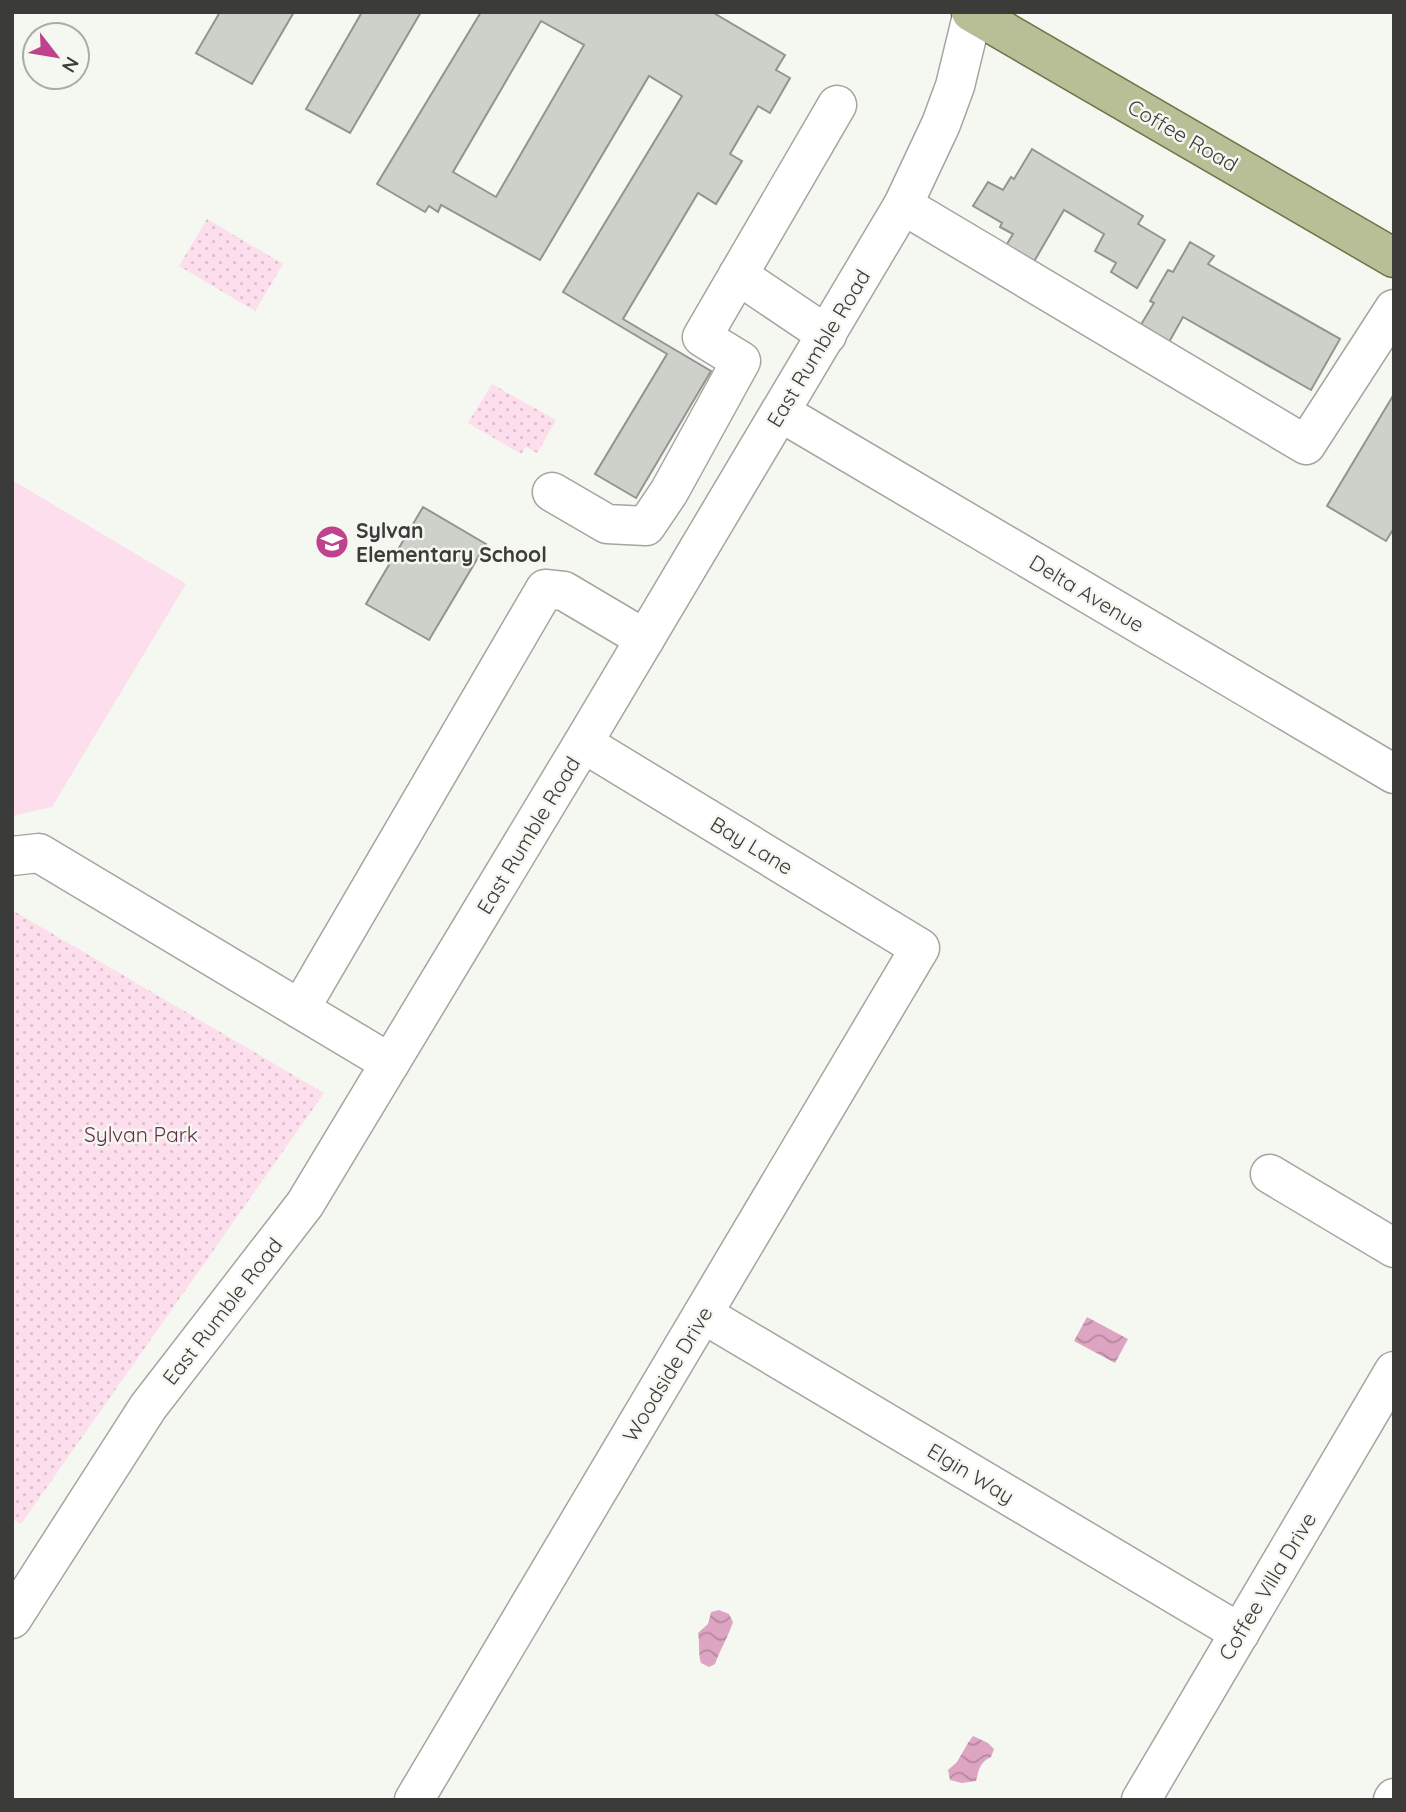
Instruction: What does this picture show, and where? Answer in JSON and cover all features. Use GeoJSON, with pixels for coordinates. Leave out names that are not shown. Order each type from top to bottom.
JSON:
{"type":"FeatureCollection","features":[{"type":"Feature","properties":{"kind":"main road","name":"Coffee Road"},"geometry":{"type":"LineString","coordinates":[[972,13],[1394,258]]}},
{"type":"Feature","properties":{"kind":"street","name":"East Rumble Road"},"geometry":{"type":"LineString","coordinates":[[18,1598],[148,1407],[305,1204],[583,743],[903,205],[941,124],[955,86],[972,13]]}},
{"type":"Feature","properties":{"kind":"street"},"geometry":{"type":"LineString","coordinates":[[646,526],[669,492],[741,361],[702,337],[837,105]]}},
{"type":"Feature","properties":{"kind":"street"},"geometry":{"type":"LineString","coordinates":[[903,205],[1306,444],[1394,309]]}},
{"type":"Feature","properties":{"kind":"street"},"geometry":{"type":"LineString","coordinates":[[738,275],[827,335]]}},
{"type":"Feature","properties":{"kind":"street","name":"Delta Avenue"},"geometry":{"type":"LineString","coordinates":[[780,412],[1394,774]]}},
{"type":"Feature","properties":{"kind":"street"},"geometry":{"type":"LineString","coordinates":[[552,492],[607,524],[646,526],[698,551]]}},
{"type":"Feature","properties":{"kind":"street"},"geometry":{"type":"LineString","coordinates":[[300,1009],[545,589],[564,591],[645,639]]}},
{"type":"Feature","properties":{"kind":"street","name":"Bay Lane"},"geometry":{"type":"LineString","coordinates":[[583,743],[920,948]]}},
{"type":"Feature","properties":{"kind":"street"},"geometry":{"type":"LineString","coordinates":[[12,856],[39,853],[390,1063]]}},
{"type":"Feature","properties":{"kind":"street","name":"Woodside Drive"},"geometry":{"type":"LineString","coordinates":[[414,1800],[920,948]]}},
{"type":"Feature","properties":{"kind":"street"},"geometry":{"type":"LineString","coordinates":[[1270,1174],[1394,1248]]}},
{"type":"Feature","properties":{"kind":"street","name":"Elgin Way"},"geometry":{"type":"LineString","coordinates":[[703,1314],[1240,1633]]}},
{"type":"Feature","properties":{"kind":"street","name":"Coffee Villa Drive"},"geometry":{"type":"LineString","coordinates":[[1141,1800],[1394,1371]]}},
{"type":"Feature","properties":{"kind":"green space"},"geometry":{"type":"Polygon","coordinates":[[[207,219],[283,264],[255,311],[179,266],[207,219]]]}},
{"type":"Feature","properties":{"kind":"green space"},"geometry":{"type":"Polygon","coordinates":[[[492,384],[556,420],[537,453],[526,447],[521,454],[468,423],[492,384]]]}},
{"type":"Feature","properties":{"kind":"green space"},"geometry":{"type":"Polygon","coordinates":[[[12,480],[186,584],[52,807],[12,816],[12,480]]]}},
{"type":"Feature","properties":{"kind":"green space","name":"Sylvan Park"},"geometry":{"type":"Polygon","coordinates":[[[12,910],[324,1093],[21,1524],[12,1519],[12,910]]]}},
{"type":"Feature","properties":{"kind":"water"},"geometry":{"type":"Polygon","coordinates":[[[1087,1317],[1128,1339],[1115,1363],[1074,1341],[1087,1317]]]}},
{"type":"Feature","properties":{"kind":"water"},"geometry":{"type":"Polygon","coordinates":[[[719,1610],[729,1614],[733,1622],[715,1664],[709,1667],[701,1663],[698,1633],[708,1624],[711,1612],[719,1610]]]}},
{"type":"Feature","properties":{"kind":"water"},"geometry":{"type":"Polygon","coordinates":[[[973,1736],[994,1749],[991,1757],[982,1764],[976,1781],[962,1783],[950,1780],[948,1770],[957,1762],[973,1736]]]}},
{"type":"Feature","properties":{"kind":"building"},"geometry":{"type":"Polygon","coordinates":[[[220,12],[294,12],[252,84],[196,53],[220,12]]]}},
{"type":"Feature","properties":{"kind":"building"},"geometry":{"type":"Polygon","coordinates":[[[362,12],[421,12],[350,133],[306,109],[362,12]]]}},
{"type":"Feature","properties":{"kind":"building"},"geometry":{"type":"Polygon","coordinates":[[[481,12],[712,12],[785,55],[776,70],[790,78],[770,113],[758,106],[730,154],[742,161],[716,204],[698,193],[623,319],[711,371],[636,498],[595,474],[667,354],[563,292],[682,96],[649,76],[540,260],[441,205],[438,212],[429,206],[425,212],[377,184],[481,12]],[[541,21],[453,172],[496,197],[584,45],[541,21]]]}},
{"type":"Feature","properties":{"kind":"building"},"geometry":{"type":"Polygon","coordinates":[[[1032,149],[1143,216],[1138,224],[1165,240],[1137,288],[1111,272],[1116,263],[1095,251],[1104,234],[1064,210],[1032,265],[1004,249],[1013,234],[1000,227],[1002,223],[973,206],[988,182],[1003,190],[1011,177],[1014,179],[1032,149]]]}},
{"type":"Feature","properties":{"kind":"building"},"geometry":{"type":"Polygon","coordinates":[[[1190,242],[1214,256],[1208,264],[1340,339],[1311,390],[1183,317],[1168,344],[1139,328],[1154,303],[1150,301],[1168,270],[1173,272],[1190,242]]]}},
{"type":"Feature","properties":{"kind":"building"},"geometry":{"type":"Polygon","coordinates":[[[1394,394],[1394,528],[1386,541],[1327,506],[1394,394]]]}},
{"type":"Feature","properties":{"kind":"building"},"geometry":{"type":"Polygon","coordinates":[[[423,507],[486,544],[429,640],[366,604],[423,507]]]}},
{"type":"Feature","properties":{"kind":"place","name":"Sylvan Elementary School"},"geometry":{"type":"Point","coordinates":[332,542]}}]}
